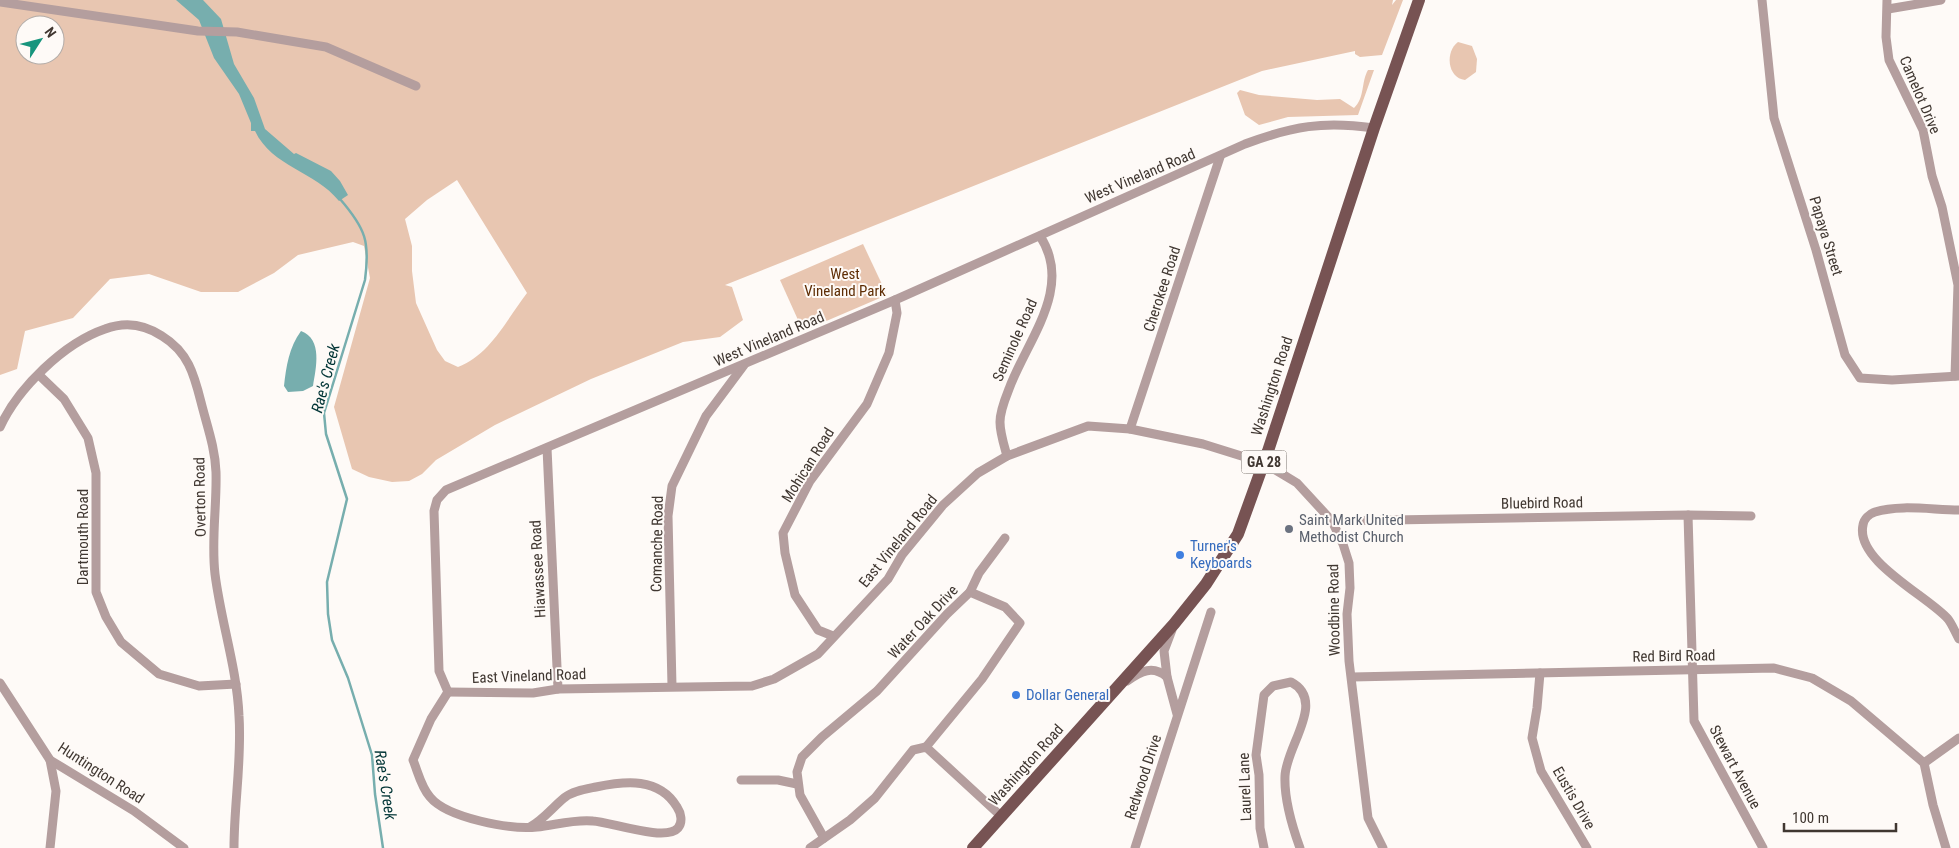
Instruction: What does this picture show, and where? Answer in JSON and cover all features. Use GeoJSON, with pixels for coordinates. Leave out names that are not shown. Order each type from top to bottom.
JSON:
{"type":"FeatureCollection","features":[{"type":"Feature","properties":{"kind":"main road","name":"Washington Road"},"geometry":{"type":"LineString","coordinates":[[973,848],[1174,624],[1206,584],[1238,534],[1264,463],[1374,128],[1419,0]]}},
{"type":"Feature","properties":{"kind":"street","name":"Papaya Street"},"geometry":{"type":"LineString","coordinates":[[1762,0],[1774,118],[1816,250],[1845,355],[1860,378],[1892,380],[1957,376]]}},
{"type":"Feature","properties":{"kind":"street"},"geometry":{"type":"LineString","coordinates":[[1887,4],[1941,0]]}},
{"type":"Feature","properties":{"kind":"street"},"geometry":{"type":"LineString","coordinates":[[0,2],[198,31],[237,32],[326,47],[416,86]]}},
{"type":"Feature","properties":{"kind":"street","name":"Camelot Drive"},"geometry":{"type":"LineString","coordinates":[[1887,4],[1886,37],[1889,60],[1923,130],[1932,176],[1942,207],[1958,285],[1957,376]]}},
{"type":"Feature","properties":{"kind":"street","name":"West Vineland Road"},"geometry":{"type":"LineString","coordinates":[[448,692],[439,671],[434,511],[437,500],[446,490],[895,300],[1112,202],[1271,134],[1300,126],[1345,124],[1374,128]]}},
{"type":"Feature","properties":{"kind":"street","name":"Cherokee Road"},"geometry":{"type":"LineString","coordinates":[[1130,429],[1220,157]]}},
{"type":"Feature","properties":{"kind":"street","name":"Seminole Road"},"geometry":{"type":"LineString","coordinates":[[1007,456],[1000,421],[1003,404],[1014,374],[1046,309],[1053,284],[1050,251],[1040,236]]}},
{"type":"Feature","properties":{"kind":"street","name":"Mohican Road"},"geometry":{"type":"LineString","coordinates":[[833,636],[818,630],[795,595],[785,553],[783,533],[810,482],[867,404],[889,353],[897,313],[895,300]]}},
{"type":"Feature","properties":{"kind":"street","name":"Overton Road"},"geometry":{"type":"LineString","coordinates":[[0,428],[8,410],[39,375],[53,361],[90,334],[126,323],[142,326],[157,332],[172,342],[186,357],[195,376],[212,439],[217,496],[215,572],[236,684],[240,717],[234,848]]}},
{"type":"Feature","properties":{"kind":"street","name":"Comanche Road"},"geometry":{"type":"LineString","coordinates":[[672,686],[668,516],[672,486],[706,416],[745,364]]}},
{"type":"Feature","properties":{"kind":"street","name":"Dartmouth Road"},"geometry":{"type":"LineString","coordinates":[[39,375],[64,399],[88,438],[96,473],[96,592],[106,617],[121,642],[160,674],[198,686],[236,684]]}},
{"type":"Feature","properties":{"kind":"street","name":"East Vineland Road"},"geometry":{"type":"LineString","coordinates":[[448,692],[533,693],[558,689],[752,686],[774,679],[818,654],[888,579],[902,555],[943,505],[978,473],[1007,456],[1088,426],[1130,429],[1203,444],[1264,463]]}},
{"type":"Feature","properties":{"kind":"street","name":"Hiawassee Road"},"geometry":{"type":"LineString","coordinates":[[547,448],[558,689]]}},
{"type":"Feature","properties":{"kind":"street","name":"Woodbine Road"},"geometry":{"type":"LineString","coordinates":[[1264,463],[1297,483],[1332,521],[1344,544],[1350,588],[1347,639],[1368,818],[1383,848]]}},
{"type":"Feature","properties":{"kind":"street"},"geometry":{"type":"LineString","coordinates":[[1959,510],[1890,509],[1872,512],[1864,519],[1862,528],[1864,538],[1873,555],[1884,569],[1948,619],[1959,638]]}},
{"type":"Feature","properties":{"kind":"street","name":"Bluebird Road"},"geometry":{"type":"LineString","coordinates":[[1332,521],[1688,515],[1751,516]]}},
{"type":"Feature","properties":{"kind":"street","name":"Stewart Avenue"},"geometry":{"type":"LineString","coordinates":[[1688,515],[1694,668],[1694,721],[1763,848]]}},
{"type":"Feature","properties":{"kind":"street"},"geometry":{"type":"LineString","coordinates":[[970,592],[979,573],[1005,538]]}},
{"type":"Feature","properties":{"kind":"street","name":"Water Oak Drive"},"geometry":{"type":"LineString","coordinates":[[797,784],[797,772],[802,757],[822,737],[877,692],[947,614],[970,592],[1005,607],[1020,623],[982,679],[926,747]]}},
{"type":"Feature","properties":{"kind":"street","name":"Redwood Drive"},"geometry":{"type":"LineString","coordinates":[[1135,848],[1211,612]]}},
{"type":"Feature","properties":{"kind":"street"},"geometry":{"type":"LineString","coordinates":[[1174,624],[1164,651],[1167,677],[1178,715]]}},
{"type":"Feature","properties":{"kind":"street","name":"Red Bird Road"},"geometry":{"type":"LineString","coordinates":[[1352,677],[1694,668],[1774,668],[1812,678],[1851,701],[1924,763]]}},
{"type":"Feature","properties":{"kind":"street"},"geometry":{"type":"LineString","coordinates":[[1115,690],[1135,675],[1148,670],[1158,670],[1167,677]]}},
{"type":"Feature","properties":{"kind":"street","name":"Eustis Drive"},"geometry":{"type":"LineString","coordinates":[[1540,673],[1532,738],[1534,746],[1541,772],[1587,848]]}},
{"type":"Feature","properties":{"kind":"street","name":"Laurel Lane"},"geometry":{"type":"LineString","coordinates":[[1264,848],[1260,828],[1259,776],[1256,755],[1264,695],[1273,686],[1290,682],[1300,687],[1306,699],[1307,713],[1287,758],[1285,777],[1288,808],[1300,848]]}},
{"type":"Feature","properties":{"kind":"street","name":"Huntington Road"},"geometry":{"type":"LineString","coordinates":[[0,684],[50,760],[134,811],[184,848]]}},
{"type":"Feature","properties":{"kind":"street"},"geometry":{"type":"LineString","coordinates":[[448,692],[431,719],[413,760],[421,783],[430,798],[451,811],[481,822],[530,827],[592,821],[649,832],[669,833],[677,828],[681,821],[680,811],[672,797],[648,785],[633,781],[615,783],[573,793],[530,827]]}},
{"type":"Feature","properties":{"kind":"street"},"geometry":{"type":"LineString","coordinates":[[1946,848],[1933,805],[1924,763],[1959,738]]}},
{"type":"Feature","properties":{"kind":"street"},"geometry":{"type":"LineString","coordinates":[[810,848],[850,820],[875,798],[913,750],[926,747],[1002,817]]}},
{"type":"Feature","properties":{"kind":"street"},"geometry":{"type":"LineString","coordinates":[[50,760],[56,792],[50,848]]}},
{"type":"Feature","properties":{"kind":"street"},"geometry":{"type":"LineString","coordinates":[[741,780],[770,779],[797,784],[800,796],[824,838]]}},
{"type":"Feature","properties":{"kind":"green space"},"geometry":{"type":"Polygon","coordinates":[[[0,0],[1393,0],[1392,5],[1396,0],[1403,0],[1382,55],[1360,57],[1355,54],[1355,51],[1262,71],[725,285],[732,287],[743,320],[720,337],[683,342],[591,379],[495,425],[436,460],[422,474],[409,481],[392,482],[369,477],[352,469],[334,407],[370,278],[364,246],[353,242],[298,255],[274,273],[238,292],[201,292],[149,274],[110,279],[73,318],[25,331],[17,369],[0,375],[0,0]],[[457,180],[427,200],[405,219],[412,246],[412,271],[416,303],[437,350],[445,361],[458,367],[479,354],[505,325],[527,293],[457,180]]]}},
{"type":"Feature","properties":{"kind":"green space"},"geometry":{"type":"Polygon","coordinates":[[[1458,42],[1472,46],[1477,59],[1476,72],[1465,80],[1454,74],[1450,64],[1451,51],[1458,42]]]}},
{"type":"Feature","properties":{"kind":"green space"},"geometry":{"type":"Polygon","coordinates":[[[1368,70],[1374,70],[1358,115],[1288,117],[1259,125],[1245,115],[1237,93],[1240,90],[1259,95],[1317,100],[1340,99],[1354,108],[1360,100],[1368,70]]]}},
{"type":"Feature","properties":{"kind":"green space","name":"West Vineland Park"},"geometry":{"type":"Polygon","coordinates":[[[863,244],[887,295],[803,331],[780,280],[863,244]]]}},
{"type":"Feature","properties":{"kind":"water"},"geometry":{"type":"Polygon","coordinates":[[[176,0],[203,0],[221,19],[234,64],[254,98],[265,129],[294,154],[296,153],[331,171],[340,181],[348,195],[339,201],[318,182],[272,153],[255,131],[251,131],[251,123],[239,94],[214,58],[199,20],[176,0]]]}},
{"type":"Feature","properties":{"kind":"water"},"geometry":{"type":"Polygon","coordinates":[[[301,331],[313,340],[315,347],[316,363],[313,386],[303,391],[288,392],[284,386],[287,364],[291,350],[301,331]]]}},
{"type":"Feature","properties":{"kind":"waterway","name":"Rae's Creek"},"geometry":{"type":"LineString","coordinates":[[340,199],[361,228],[367,256],[365,280],[324,413],[326,434],[347,499],[327,582],[328,614],[332,640],[348,678],[372,755],[375,794],[383,848]]}},
{"type":"Feature","properties":{"kind":"place","name":"Saint Mark United Methodist Church"},"geometry":{"type":"Point","coordinates":[1289,529]}},
{"type":"Feature","properties":{"kind":"place","name":"Turner's Keyboards"},"geometry":{"type":"Point","coordinates":[1180,555]}},
{"type":"Feature","properties":{"kind":"place","name":"Dollar General"},"geometry":{"type":"Point","coordinates":[1016,695]}}]}
